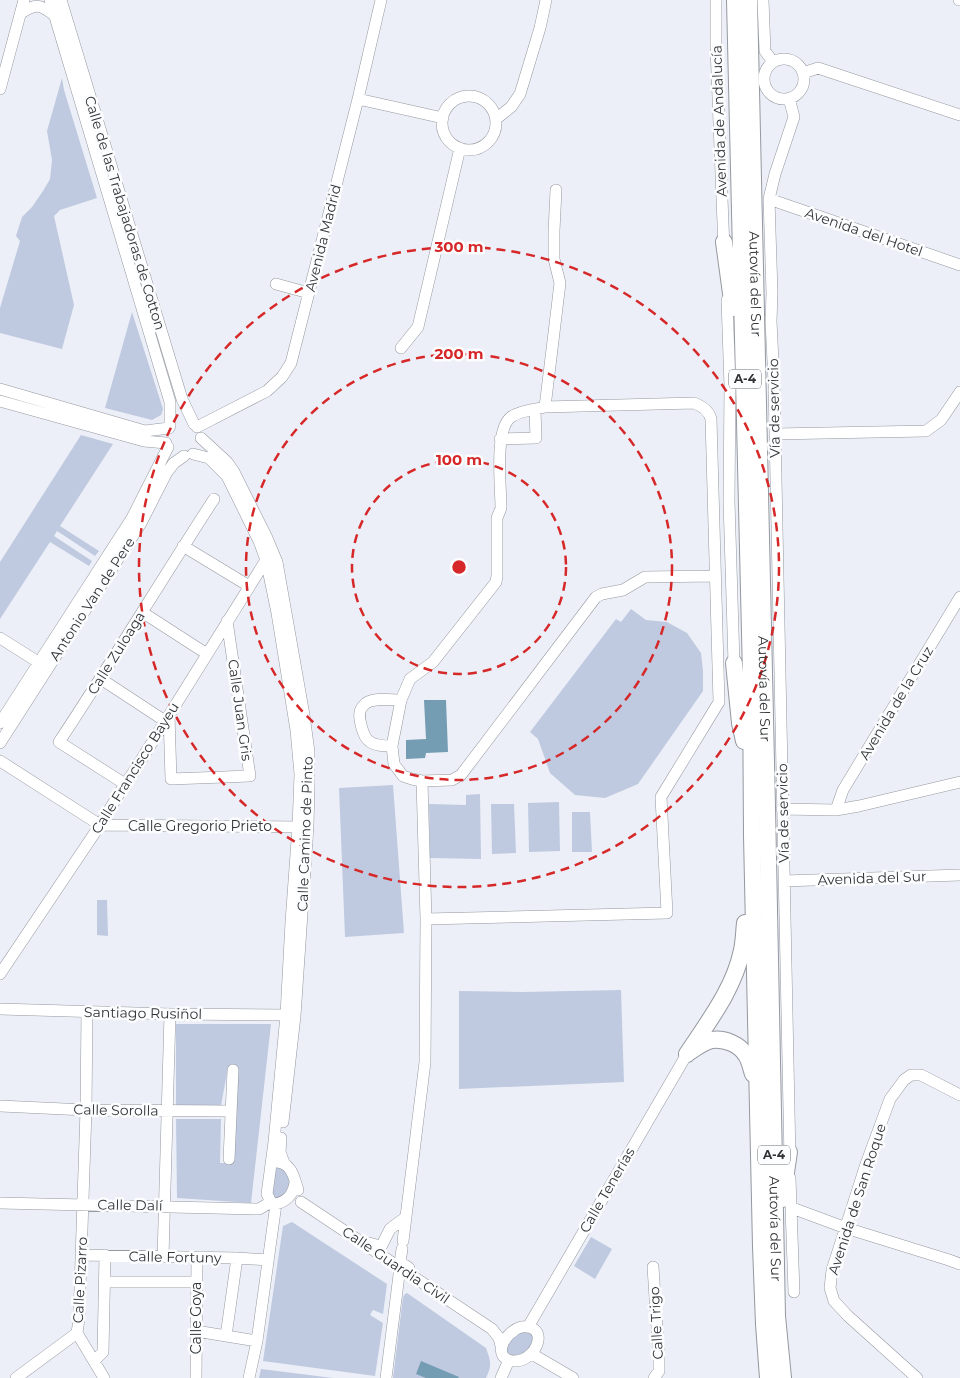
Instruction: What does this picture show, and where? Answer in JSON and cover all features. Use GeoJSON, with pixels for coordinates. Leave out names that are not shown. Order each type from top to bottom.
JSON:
{"type":"FeatureCollection","features":[{"type":"Feature","properties":{"kind":"highway","name":"Autovía del Sur"},"geometry":{"type":"LineString","coordinates":[[735,0],[744,349],[757,1086],[763,1314],[771,1377]]}},
{"type":"Feature","properties":{"kind":"highway","name":"Autovía del Sur"},"geometry":{"type":"LineString","coordinates":[[749,0],[776,1316],[771,1377]]}},
{"type":"Feature","properties":{"kind":"highway"},"geometry":{"type":"LineString","coordinates":[[724,242],[734,326],[744,741]]}},
{"type":"Feature","properties":{"kind":"highway"},"geometry":{"type":"LineString","coordinates":[[734,663],[740,723],[744,741],[752,759]]}},
{"type":"Feature","properties":{"kind":"highway"},"geometry":{"type":"LineString","coordinates":[[688,1054],[724,995],[733,978],[740,958],[744,940],[744,877],[752,836]]}},
{"type":"Feature","properties":{"kind":"highway"},"geometry":{"type":"LineString","coordinates":[[688,1054],[711,1040],[724,1041],[735,1045],[743,1050],[748,1057],[757,1086]]}},
{"type":"Feature","properties":{"kind":"highway"},"geometry":{"type":"LineString","coordinates":[[776,1316],[782,1285],[783,1189],[790,1152]]}},
{"type":"Feature","properties":{"kind":"street"},"geometry":{"type":"LineString","coordinates":[[0,89],[24,0]]}},
{"type":"Feature","properties":{"kind":"street","name":"Calle de las Trabajadoras de Cotton"},"geometry":{"type":"LineString","coordinates":[[50,0],[170,402],[169,427]]}},
{"type":"Feature","properties":{"kind":"street","name":"Calle de las Trabajadoras de Cotton"},"geometry":{"type":"LineString","coordinates":[[62,0],[182,399],[196,425]]}},
{"type":"Feature","properties":{"kind":"street","name":"Avenida Madrid"},"geometry":{"type":"LineString","coordinates":[[196,425],[268,391],[291,363],[358,99],[381,0]]}},
{"type":"Feature","properties":{"kind":"street"},"geometry":{"type":"LineString","coordinates":[[496,119],[511,107],[520,94],[540,28],[546,0]]}},
{"type":"Feature","properties":{"kind":"street","name":"Avenida de Andalucía"},"geometry":{"type":"LineString","coordinates":[[716,0],[716,47],[724,242]]}},
{"type":"Feature","properties":{"kind":"street"},"geometry":{"type":"LineString","coordinates":[[763,0],[765,51],[773,62]]}},
{"type":"Feature","properties":{"kind":"street"},"geometry":{"type":"LineString","coordinates":[[20,14],[38,5],[54,15]]}},
{"type":"Feature","properties":{"kind":"street"},"geometry":{"type":"LineString","coordinates":[[778,60],[791,60],[796,63],[803,73],[801,88],[798,93],[789,98],[780,99],[775,97],[765,87],[764,73],[773,62],[778,60]]}},
{"type":"Feature","properties":{"kind":"street"},"geometry":{"type":"LineString","coordinates":[[803,73],[818,68],[960,115]]}},
{"type":"Feature","properties":{"kind":"street"},"geometry":{"type":"LineString","coordinates":[[472,96],[480,98],[494,110],[496,119],[495,131],[491,140],[485,145],[469,150],[460,148],[452,143],[446,136],[443,127],[443,118],[447,107],[460,97],[472,96]]}},
{"type":"Feature","properties":{"kind":"street","name":"Vía de servicio"},"geometry":{"type":"LineString","coordinates":[[789,98],[794,116],[769,199],[794,1292]]}},
{"type":"Feature","properties":{"kind":"street"},"geometry":{"type":"LineString","coordinates":[[358,99],[443,118]]}},
{"type":"Feature","properties":{"kind":"street"},"geometry":{"type":"LineString","coordinates":[[401,348],[418,327],[460,148]]}},
{"type":"Feature","properties":{"kind":"street"},"geometry":{"type":"LineString","coordinates":[[500,440],[536,438],[560,283],[554,259],[556,190]]}},
{"type":"Feature","properties":{"kind":"street","name":"Avenida del Hotel"},"geometry":{"type":"LineString","coordinates":[[769,199],[960,265]]}},
{"type":"Feature","properties":{"kind":"street"},"geometry":{"type":"LineString","coordinates":[[724,242],[730,386],[729,510],[734,663]]}},
{"type":"Feature","properties":{"kind":"street"},"geometry":{"type":"LineString","coordinates":[[276,284],[309,293]]}},
{"type":"Feature","properties":{"kind":"street"},"geometry":{"type":"LineString","coordinates":[[0,389],[145,430],[169,427]]}},
{"type":"Feature","properties":{"kind":"street"},"geometry":{"type":"LineString","coordinates":[[775,434],[926,431],[941,420],[960,392]]}},
{"type":"Feature","properties":{"kind":"street"},"geometry":{"type":"LineString","coordinates":[[0,401],[144,441],[167,445]]}},
{"type":"Feature","properties":{"kind":"street"},"geometry":{"type":"LineString","coordinates":[[426,919],[666,913],[661,796],[719,702],[711,419],[709,414],[694,403],[540,408],[522,411],[510,417],[504,427],[500,440],[501,508],[497,518],[496,582],[433,662],[410,679],[400,700],[392,746],[394,764],[403,776],[412,780],[422,781],[452,780],[461,775],[596,597],[623,590],[645,577],[715,576]]}},
{"type":"Feature","properties":{"kind":"street"},"geometry":{"type":"LineString","coordinates":[[184,420],[196,425],[202,438],[199,447],[188,455],[173,453],[167,445],[166,434],[169,427],[174,422],[184,420]]}},
{"type":"Feature","properties":{"kind":"street","name":"Calle Camino de Pinto"},"geometry":{"type":"LineString","coordinates":[[202,438],[227,462],[234,472],[277,562],[309,752],[308,825],[295,1016],[280,1150],[284,1163]]}},
{"type":"Feature","properties":{"kind":"street","name":"Antonio Van de Pere"},"geometry":{"type":"LineString","coordinates":[[0,723],[132,518],[167,445]]}},
{"type":"Feature","properties":{"kind":"street","name":"Antonio Van de Pere"},"geometry":{"type":"LineString","coordinates":[[0,743],[141,523],[167,472],[174,463],[188,455]]}},
{"type":"Feature","properties":{"kind":"street","name":"Calle Camino de Pinto"},"geometry":{"type":"LineString","coordinates":[[188,455],[209,458],[227,476],[259,541],[266,560],[277,613],[296,730],[300,774],[298,827],[286,1015],[267,1194],[276,1205]]}},
{"type":"Feature","properties":{"kind":"street","name":"Calle Zuloaga"},"geometry":{"type":"LineString","coordinates":[[125,784],[59,742],[101,679],[214,499]]}},
{"type":"Feature","properties":{"kind":"street"},"geometry":{"type":"LineString","coordinates":[[183,546],[249,586]]}},
{"type":"Feature","properties":{"kind":"street","name":"Calle Francisco Bayeu"},"geometry":{"type":"LineString","coordinates":[[0,974],[100,825],[266,560]]}},
{"type":"Feature","properties":{"kind":"street","name":"Avenida de la Cruz"},"geometry":{"type":"LineString","coordinates":[[836,810],[843,790],[960,597]]}},
{"type":"Feature","properties":{"kind":"street"},"geometry":{"type":"LineString","coordinates":[[142,612],[207,654]]}},
{"type":"Feature","properties":{"kind":"street","name":"Calle Juan Gris"},"geometry":{"type":"LineString","coordinates":[[167,718],[172,779],[250,776],[227,621]]}},
{"type":"Feature","properties":{"kind":"street"},"geometry":{"type":"LineString","coordinates":[[0,638],[38,662]]}},
{"type":"Feature","properties":{"kind":"street"},"geometry":{"type":"LineString","coordinates":[[101,679],[167,718]]}},
{"type":"Feature","properties":{"kind":"street"},"geometry":{"type":"LineString","coordinates":[[392,746],[375,744],[365,738],[359,715],[361,708],[367,702],[400,700]]}},
{"type":"Feature","properties":{"kind":"street"},"geometry":{"type":"LineString","coordinates":[[0,761],[100,825]]}},
{"type":"Feature","properties":{"kind":"street"},"geometry":{"type":"LineString","coordinates":[[422,781],[426,919],[425,1062],[401,1262],[448,1294],[464,1310]]}},
{"type":"Feature","properties":{"kind":"street"},"geometry":{"type":"LineString","coordinates":[[782,809],[836,810],[960,782]]}},
{"type":"Feature","properties":{"kind":"street","name":"Calle Gregorio Prieto"},"geometry":{"type":"LineString","coordinates":[[100,825],[298,827]]}},
{"type":"Feature","properties":{"kind":"street","name":"Avenida del Sur"},"geometry":{"type":"LineString","coordinates":[[784,881],[960,875]]}},
{"type":"Feature","properties":{"kind":"street","name":"Santiago Rusiñol"},"geometry":{"type":"LineString","coordinates":[[0,1009],[286,1015]]}},
{"type":"Feature","properties":{"kind":"street","name":"Calle Pizarro"},"geometry":{"type":"LineString","coordinates":[[87,1012],[82,1255],[77,1333],[104,1378]]}},
{"type":"Feature","properties":{"kind":"street"},"geometry":{"type":"LineString","coordinates":[[163,1257],[170,1014]]}},
{"type":"Feature","properties":{"kind":"street","name":"Calle Tenerías"},"geometry":{"type":"LineString","coordinates":[[522,1327],[688,1054]]}},
{"type":"Feature","properties":{"kind":"street"},"geometry":{"type":"LineString","coordinates":[[229,1159],[233,1070]]}},
{"type":"Feature","properties":{"kind":"street","name":"Avenida de San Roque"},"geometry":{"type":"LineString","coordinates":[[917,1378],[834,1301],[830,1288],[832,1270],[866,1164],[890,1099],[904,1080],[911,1075],[921,1075],[960,1095]]}},
{"type":"Feature","properties":{"kind":"street","name":"Calle Sorolla"},"geometry":{"type":"LineString","coordinates":[[0,1106],[86,1110],[231,1112]]}},
{"type":"Feature","properties":{"kind":"street"},"geometry":{"type":"LineString","coordinates":[[270,1167],[278,1161],[284,1163],[292,1172],[301,1202],[276,1205]]}},
{"type":"Feature","properties":{"kind":"street"},"geometry":{"type":"LineString","coordinates":[[249,1378],[257,1341],[276,1205],[290,1196],[295,1183]]}},
{"type":"Feature","properties":{"kind":"street","name":"Calle Guardia Civil"},"geometry":{"type":"LineString","coordinates":[[301,1202],[492,1329],[502,1346]]}},
{"type":"Feature","properties":{"kind":"street","name":"Calle Dalí"},"geometry":{"type":"LineString","coordinates":[[0,1203],[259,1209],[276,1205]]}},
{"type":"Feature","properties":{"kind":"street"},"geometry":{"type":"LineString","coordinates":[[792,1208],[846,1228],[960,1264]]}},
{"type":"Feature","properties":{"kind":"street"},"geometry":{"type":"LineString","coordinates":[[360,1240],[375,1246],[382,1245],[390,1229],[406,1217]]}},
{"type":"Feature","properties":{"kind":"street","name":"Calle Fortuny"},"geometry":{"type":"LineString","coordinates":[[82,1255],[268,1260]]}},
{"type":"Feature","properties":{"kind":"street"},"geometry":{"type":"LineString","coordinates":[[94,1361],[103,1352],[105,1255]]}},
{"type":"Feature","properties":{"kind":"street","name":"Calle Goya"},"geometry":{"type":"LineString","coordinates":[[196,1378],[197,1258]]}},
{"type":"Feature","properties":{"kind":"street"},"geometry":{"type":"LineString","coordinates":[[226,1336],[237,1258]]}},
{"type":"Feature","properties":{"kind":"street"},"geometry":{"type":"LineString","coordinates":[[386,1378],[400,1267]]}},
{"type":"Feature","properties":{"kind":"street","name":"Calle Trigo"},"geometry":{"type":"LineString","coordinates":[[653,1267],[660,1358],[659,1371],[654,1378]]}},
{"type":"Feature","properties":{"kind":"street"},"geometry":{"type":"LineString","coordinates":[[105,1282],[196,1282]]}},
{"type":"Feature","properties":{"kind":"street"},"geometry":{"type":"LineString","coordinates":[[492,1329],[505,1330],[522,1327],[535,1329],[538,1335],[538,1344],[532,1354],[518,1361],[505,1358],[502,1346],[507,1335],[522,1327]]}},
{"type":"Feature","properties":{"kind":"street"},"geometry":{"type":"LineString","coordinates":[[196,1331],[257,1341]]}},
{"type":"Feature","properties":{"kind":"street"},"geometry":{"type":"LineString","coordinates":[[16,1378],[77,1333]]}},
{"type":"Feature","properties":{"kind":"street"},"geometry":{"type":"LineString","coordinates":[[532,1354],[573,1378]]}},
{"type":"Feature","properties":{"kind":"street"},"geometry":{"type":"LineString","coordinates":[[501,1378],[509,1360]]}},
{"type":"Feature","properties":{"kind":"shaded area"},"geometry":{"type":"Polygon","coordinates":[[[62,78],[97,198],[60,210],[54,216],[74,305],[62,349],[0,333],[0,308],[20,241],[16,236],[22,217],[32,207],[50,179],[52,160],[47,131],[62,78]]]}},
{"type":"Feature","properties":{"kind":"shaded area"},"geometry":{"type":"Polygon","coordinates":[[[132,312],[163,409],[161,415],[152,420],[105,408],[132,312]]]}},
{"type":"Feature","properties":{"kind":"shaded area"},"geometry":{"type":"Polygon","coordinates":[[[81,435],[113,444],[60,526],[99,551],[95,556],[57,531],[54,536],[92,561],[89,566],[50,542],[0,619],[0,562],[81,435]]]}},
{"type":"Feature","properties":{"kind":"shaded area"},"geometry":{"type":"Polygon","coordinates":[[[631,609],[646,620],[667,622],[687,633],[701,653],[703,691],[638,784],[605,798],[575,795],[550,773],[538,739],[530,732],[616,619],[621,622],[631,609]]]}},
{"type":"Feature","properties":{"kind":"shaded area"},"geometry":{"type":"Polygon","coordinates":[[[424,700],[446,700],[448,752],[426,753],[425,758],[406,759],[406,740],[426,739],[424,700]]]}},
{"type":"Feature","properties":{"kind":"shaded area"},"geometry":{"type":"Polygon","coordinates":[[[393,785],[404,933],[345,937],[339,788],[393,785]]]}},
{"type":"Feature","properties":{"kind":"shaded area"},"geometry":{"type":"Polygon","coordinates":[[[480,794],[481,859],[430,858],[429,804],[466,805],[466,795],[480,794]]]}},
{"type":"Feature","properties":{"kind":"shaded area"},"geometry":{"type":"Polygon","coordinates":[[[559,802],[560,851],[529,852],[528,803],[559,802]]]}},
{"type":"Feature","properties":{"kind":"shaded area"},"geometry":{"type":"Polygon","coordinates":[[[491,804],[514,804],[516,853],[492,854],[491,804]]]}},
{"type":"Feature","properties":{"kind":"shaded area"},"geometry":{"type":"Polygon","coordinates":[[[572,812],[590,812],[592,852],[572,852],[572,812]]]}},
{"type":"Feature","properties":{"kind":"shaded area"},"geometry":{"type":"Polygon","coordinates":[[[97,900],[107,900],[108,936],[97,935],[97,900]]]}},
{"type":"Feature","properties":{"kind":"shaded area"},"geometry":{"type":"Polygon","coordinates":[[[621,990],[624,1082],[459,1089],[459,991],[621,990]]]}},
{"type":"Feature","properties":{"kind":"shaded area"},"geometry":{"type":"Polygon","coordinates":[[[176,1024],[271,1024],[251,1203],[177,1198],[176,1119],[221,1119],[220,1163],[234,1163],[238,1068],[228,1067],[221,1106],[176,1106],[176,1024]]]}},
{"type":"Feature","properties":{"kind":"shaded area"},"geometry":{"type":"Polygon","coordinates":[[[280,1166],[290,1177],[290,1189],[280,1199],[272,1198],[274,1168],[280,1166]]]}},
{"type":"Feature","properties":{"kind":"shaded area"},"geometry":{"type":"Polygon","coordinates":[[[292,1222],[387,1284],[383,1314],[373,1310],[370,1315],[383,1323],[375,1376],[263,1361],[283,1226],[292,1222]]]}},
{"type":"Feature","properties":{"kind":"shaded area"},"geometry":{"type":"Polygon","coordinates":[[[591,1237],[612,1249],[595,1279],[574,1266],[591,1237]]]}},
{"type":"Feature","properties":{"kind":"shaded area"},"geometry":{"type":"Polygon","coordinates":[[[407,1293],[486,1348],[490,1363],[486,1378],[393,1378],[403,1297],[407,1293]]]}},
{"type":"Feature","properties":{"kind":"shaded area"},"geometry":{"type":"Polygon","coordinates":[[[516,1332],[532,1332],[535,1341],[523,1356],[507,1355],[506,1345],[516,1332]]]}},
{"type":"Feature","properties":{"kind":"shaded area"},"geometry":{"type":"Polygon","coordinates":[[[421,1361],[459,1377],[426,1378],[416,1374],[421,1361]]]}},
{"type":"Feature","properties":{"kind":"shaded area"},"geometry":{"type":"Polygon","coordinates":[[[261,1369],[333,1378],[259,1378],[261,1369]]]}}]}
